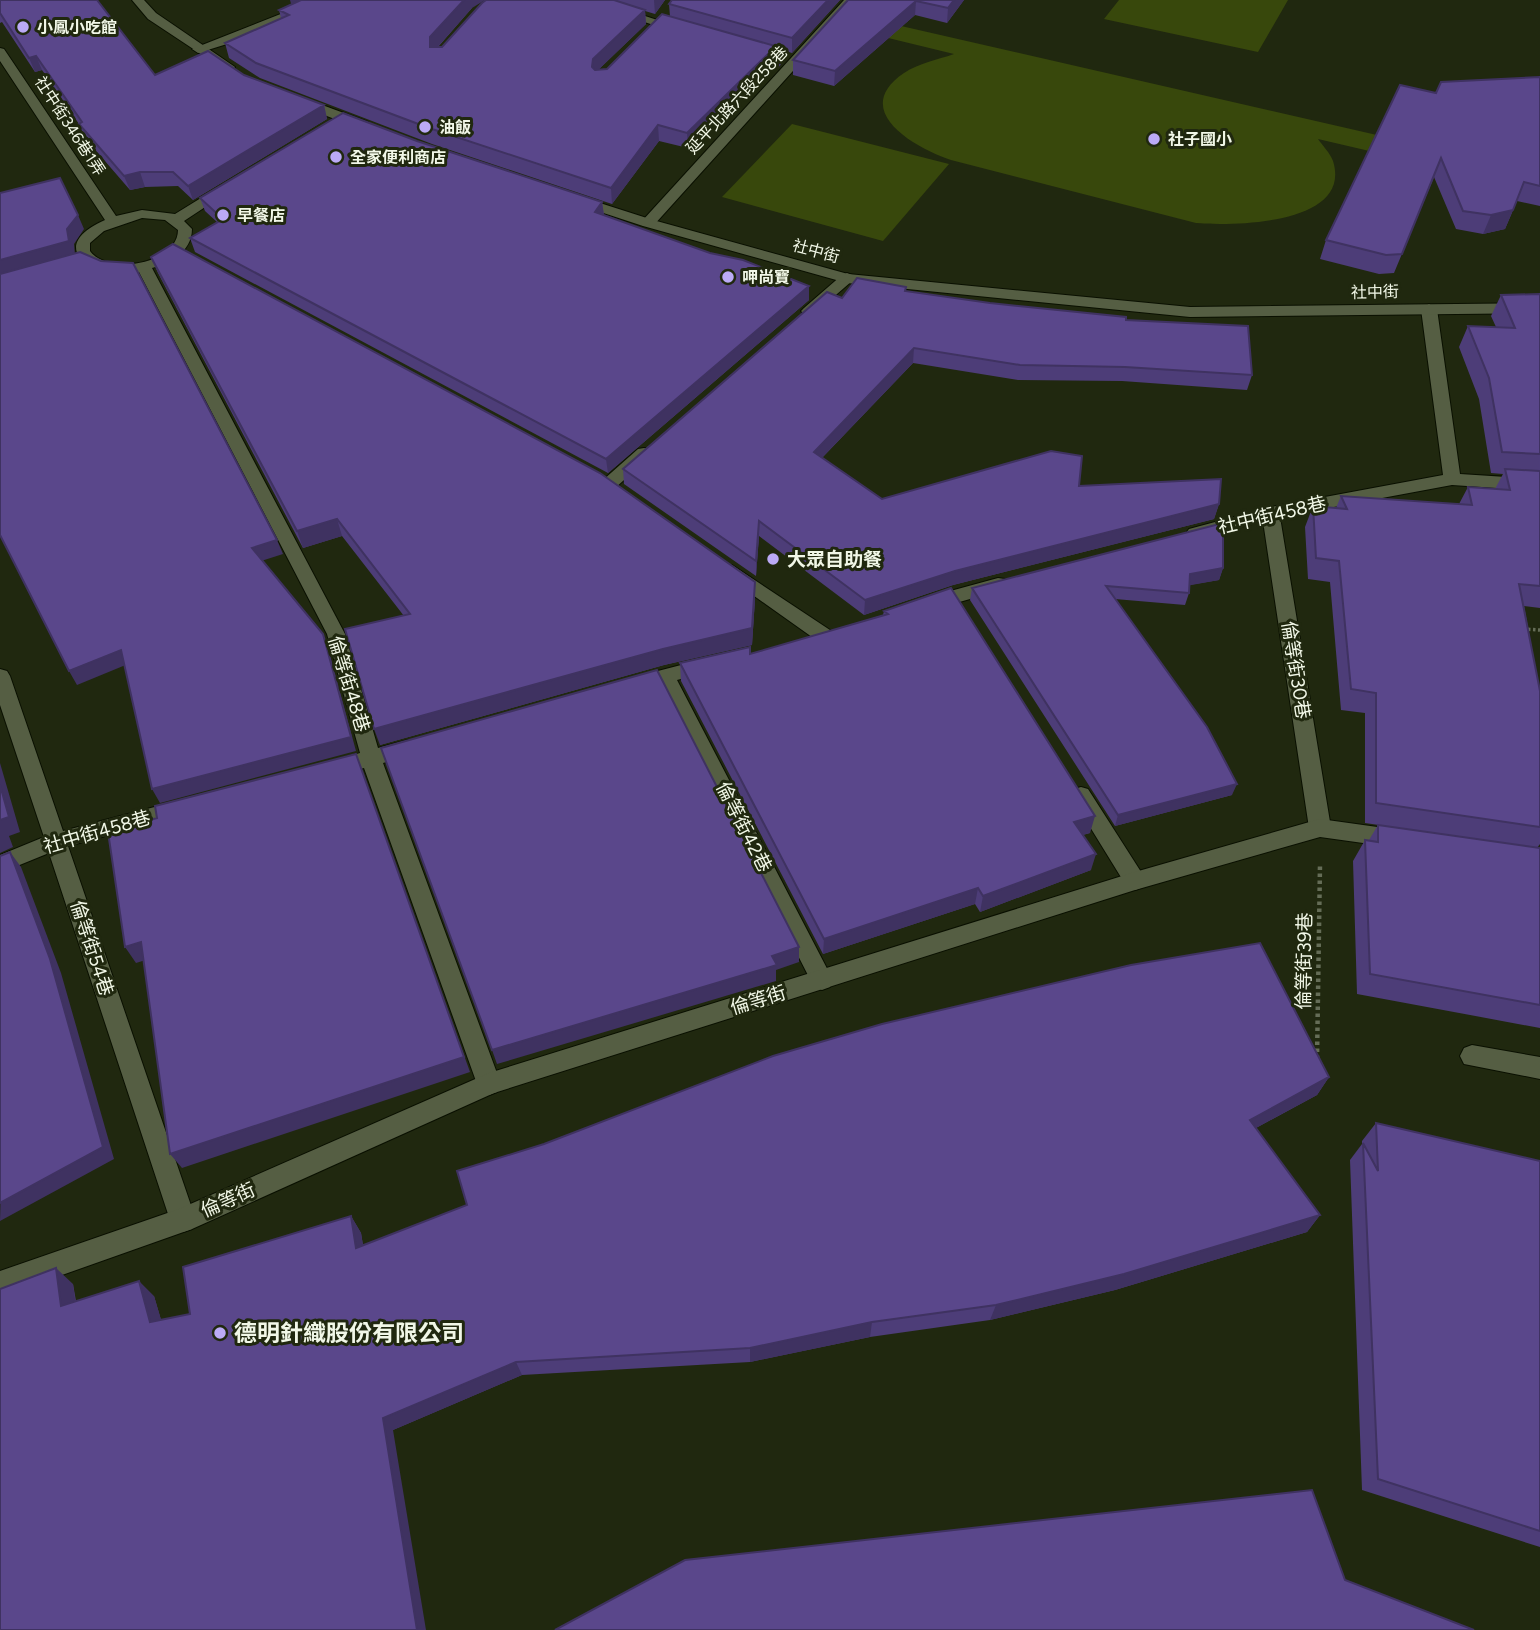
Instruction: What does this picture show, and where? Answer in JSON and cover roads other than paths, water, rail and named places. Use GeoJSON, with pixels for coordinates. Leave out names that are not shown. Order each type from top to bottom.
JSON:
{"type":"FeatureCollection","features":[{"type":"Feature","properties":{"kind":"street"},"geometry":{"type":"LineString","coordinates":[[138,0],[152,16],[198,49],[243,76]]}},
{"type":"Feature","properties":{"kind":"street"},"geometry":{"type":"LineString","coordinates":[[198,49],[236,37],[326,0]]}},
{"type":"Feature","properties":{"kind":"street"},"geometry":{"type":"LineString","coordinates":[[583,0],[653,28],[696,34]]}},
{"type":"Feature","properties":{"kind":"street","name":"延平北路六段258巷"},"geometry":{"type":"LineString","coordinates":[[648,222],[790,60],[851,0]]}},
{"type":"Feature","properties":{"kind":"street"},"geometry":{"type":"LineString","coordinates":[[653,28],[669,8]]}},
{"type":"Feature","properties":{"kind":"street","name":"社中街346巷1弄"},"geometry":{"type":"LineString","coordinates":[[0,52],[112,220]]}},
{"type":"Feature","properties":{"kind":"street"},"geometry":{"type":"LineString","coordinates":[[280,93],[379,131]]}},
{"type":"Feature","properties":{"kind":"street"},"geometry":{"type":"LineString","coordinates":[[326,129],[344,118]]}},
{"type":"Feature","properties":{"kind":"street"},"geometry":{"type":"LineString","coordinates":[[175,220],[246,177]]}},
{"type":"Feature","properties":{"kind":"street","name":"社中街"},"geometry":{"type":"LineString","coordinates":[[557,192],[648,222],[847,278],[1190,312],[1540,308]]}},
{"type":"Feature","properties":{"kind":"street"},"geometry":{"type":"LineString","coordinates":[[158,214],[175,220],[185,229],[182,254],[143,266],[111,268],[82,261],[84,243],[99,227],[112,220],[158,214]]}},
{"type":"Feature","properties":{"kind":"street","name":"倫等街48巷"},"geometry":{"type":"LineString","coordinates":[[143,266],[336,634],[371,758],[489,1084]]}},
{"type":"Feature","properties":{"kind":"street"},"geometry":{"type":"LineString","coordinates":[[795,322],[847,278]]}},
{"type":"Feature","properties":{"kind":"street"},"geometry":{"type":"LineString","coordinates":[[1429,309],[1452,479]]}},
{"type":"Feature","properties":{"kind":"street"},"geometry":{"type":"LineString","coordinates":[[609,485],[661,439]]}},
{"type":"Feature","properties":{"kind":"street","name":"社中街458巷"},"geometry":{"type":"LineString","coordinates":[[1178,537],[1271,513],[1452,479],[1540,485]]}},
{"type":"Feature","properties":{"kind":"street","name":"倫等街30巷"},"geometry":{"type":"LineString","coordinates":[[1271,513],[1320,828]]}},
{"type":"Feature","properties":{"kind":"street"},"geometry":{"type":"LineString","coordinates":[[723,565],[833,635],[799,643]]}},
{"type":"Feature","properties":{"kind":"street"},"geometry":{"type":"LineString","coordinates":[[916,608],[1020,578]]}},
{"type":"Feature","properties":{"kind":"street"},"geometry":{"type":"LineString","coordinates":[[954,596],[968,618]]}},
{"type":"Feature","properties":{"kind":"street"},"geometry":{"type":"LineString","coordinates":[[612,690],[732,659]]}},
{"type":"Feature","properties":{"kind":"street","name":"倫等街42巷"},"geometry":{"type":"LineString","coordinates":[[665,675],[822,980]]}},
{"type":"Feature","properties":{"kind":"street","name":"倫等街54巷"},"geometry":{"type":"LineString","coordinates":[[0,676],[183,1220]]}},
{"type":"Feature","properties":{"kind":"street"},"geometry":{"type":"LineString","coordinates":[[306,775],[425,743]]}},
{"type":"Feature","properties":{"kind":"street"},"geometry":{"type":"LineString","coordinates":[[1070,779],[1135,881]]}},
{"type":"Feature","properties":{"kind":"street","name":"社中街458巷"},"geometry":{"type":"LineString","coordinates":[[0,864],[57,841],[201,803]]}},
{"type":"Feature","properties":{"kind":"street","name":"倫等街"},"geometry":{"type":"LineString","coordinates":[[0,1284],[183,1220],[489,1084],[1135,881],[1320,828],[1416,842]]}},
{"type":"Feature","properties":{"kind":"street"},"geometry":{"type":"LineString","coordinates":[[1472,1056],[1540,1068]]}},
{"type":"Feature","properties":{"kind":"place","name":"小鳳小吃館"},"geometry":{"type":"Point","coordinates":[23,27]}},
{"type":"Feature","properties":{"kind":"place","name":"油飯"},"geometry":{"type":"Point","coordinates":[425,127]}},
{"type":"Feature","properties":{"kind":"place","name":"社子國小"},"geometry":{"type":"Point","coordinates":[1154,139]}},
{"type":"Feature","properties":{"kind":"place","name":"全家便利商店"},"geometry":{"type":"Point","coordinates":[336,157]}},
{"type":"Feature","properties":{"kind":"place","name":"早餐店"},"geometry":{"type":"Point","coordinates":[223,215]}},
{"type":"Feature","properties":{"kind":"place","name":"呷尚寶"},"geometry":{"type":"Point","coordinates":[728,277]}},
{"type":"Feature","properties":{"kind":"place","name":"大眾自助餐"},"geometry":{"type":"Point","coordinates":[773,559]}},
{"type":"Feature","properties":{"kind":"place","name":"德明針織股份有限公司"},"geometry":{"type":"Point","coordinates":[220,1333]}}]}
